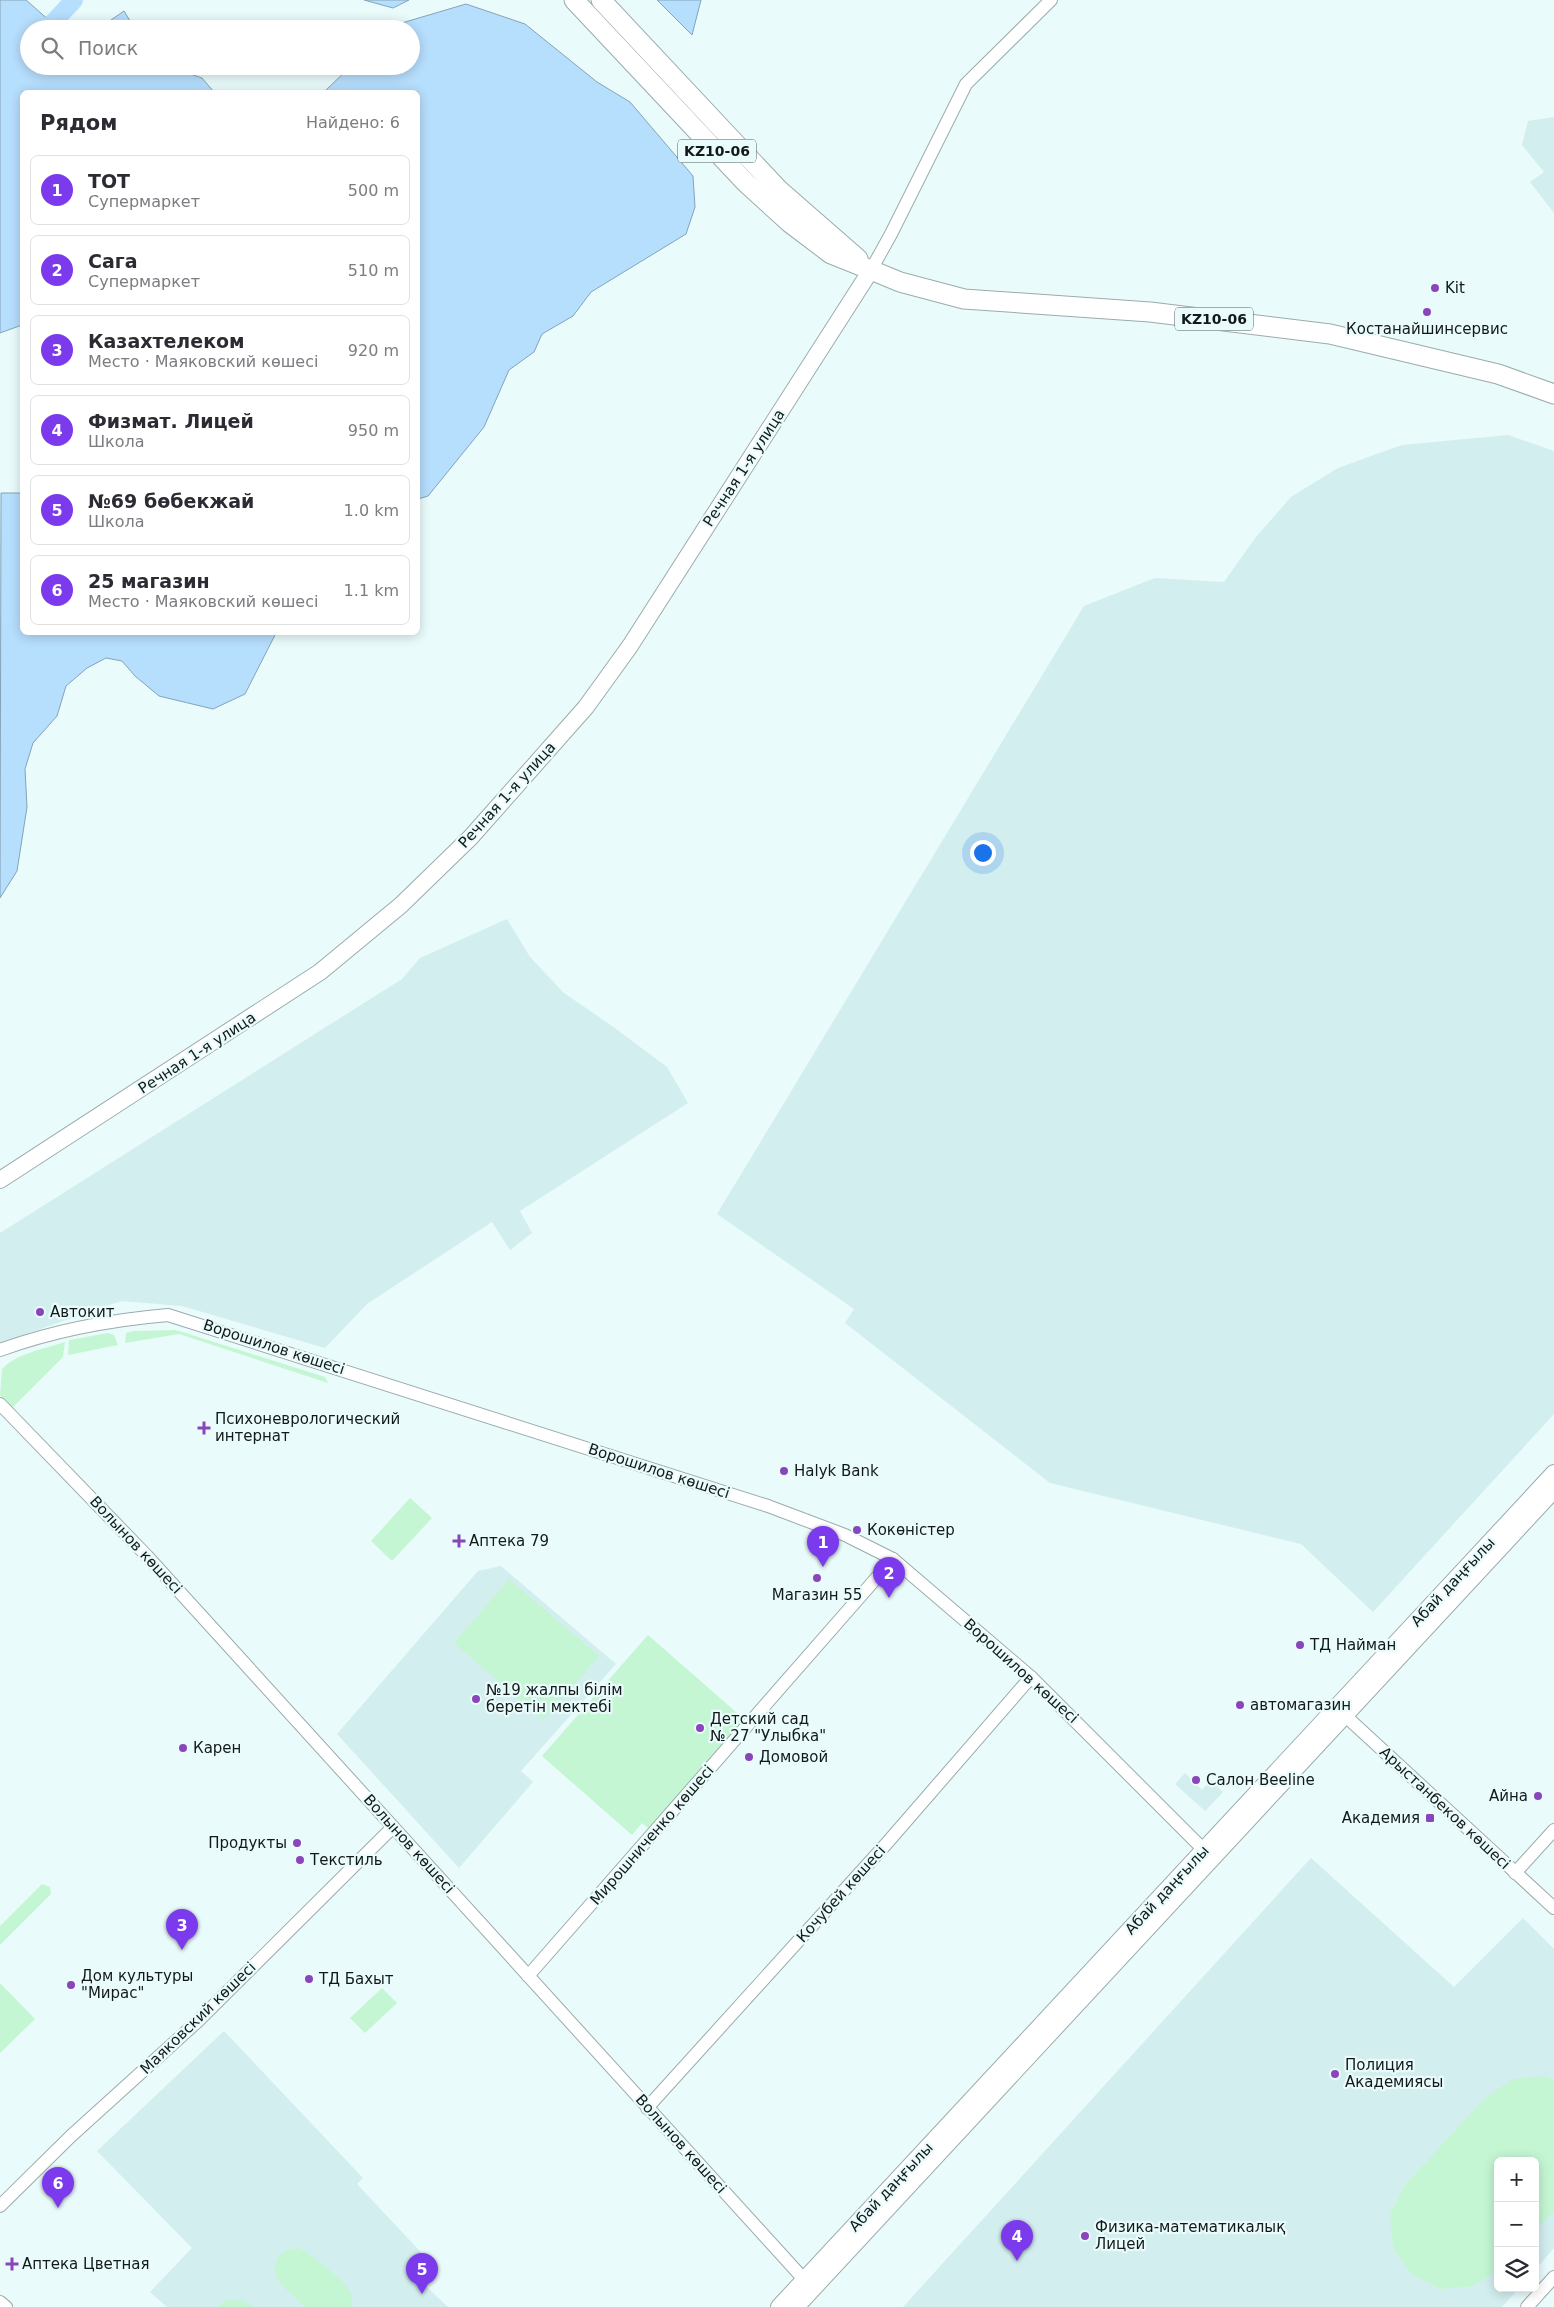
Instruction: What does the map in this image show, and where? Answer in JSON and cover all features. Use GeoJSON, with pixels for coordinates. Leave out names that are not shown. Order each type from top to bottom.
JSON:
{"type":"FeatureCollection","features":[{"type":"Feature","properties":{"kind":"highway","name":"KZ10-06"},"geometry":{"type":"LineString","coordinates":[[601,0],[780,190],[870,270]]}},
{"type":"Feature","properties":{"kind":"highway","name":"KZ10-06"},"geometry":{"type":"LineString","coordinates":[[578,4],[746,183],[790,223],[831,254],[900,282],[964,299],[1150,312],[1330,334],[1489,371],[1554,394]]}},
{"type":"Feature","properties":{"kind":"main road","name":"Речная 1-я улица"},"geometry":{"type":"LineString","coordinates":[[0,1180],[320,972],[401,905],[471,837],[586,707],[630,646],[870,270]]}},
{"type":"Feature","properties":{"kind":"main road","name":"Абай даңғылы"},"geometry":{"type":"LineString","coordinates":[[1341,1711],[1554,1473]]}},
{"type":"Feature","properties":{"kind":"main road","name":"Абай даңғылы"},"geometry":{"type":"LineString","coordinates":[[779,2307],[808,2285],[1341,1711],[1554,1490]]}},
{"type":"Feature","properties":{"kind":"main road","name":"Абай даңғылы"},"geometry":{"type":"LineString","coordinates":[[796,2307],[808,2285]]}},
{"type":"Feature","properties":{"kind":"street"},"geometry":{"type":"LineString","coordinates":[[870,270],[891,234],[966,84],[1051,0]]}},
{"type":"Feature","properties":{"kind":"street","name":"Ворошилов көшесі"},"geometry":{"type":"LineString","coordinates":[[0,1350],[35,1337],[74,1327],[118,1319],[168,1315],[768,1506],[845,1535],[893,1559],[1031,1678],[1108,1752],[1208,1854]]}},
{"type":"Feature","properties":{"kind":"street","name":"Волынов көшесі"},"geometry":{"type":"LineString","coordinates":[[0,1404],[148,1556],[808,2285]]}},
{"type":"Feature","properties":{"kind":"street","name":"Мирошниченко көшесі"},"geometry":{"type":"LineString","coordinates":[[528,1976],[893,1559]]}},
{"type":"Feature","properties":{"kind":"street","name":"Кочубей көшесі"},"geometry":{"type":"LineString","coordinates":[[648,2108],[887,1842],[1031,1678]]}},
{"type":"Feature","properties":{"kind":"street","name":"Арыстанбеков көшесі"},"geometry":{"type":"LineString","coordinates":[[1341,1711],[1554,1908]]}},
{"type":"Feature","properties":{"kind":"street","name":"Маяковский көшесі"},"geometry":{"type":"LineString","coordinates":[[0,2206],[71,2136],[198,2022],[393,1827]]}},
{"type":"Feature","properties":{"kind":"street"},"geometry":{"type":"LineString","coordinates":[[1514,1873],[1554,1830]]}},
{"type":"Feature","properties":{"kind":"street"},"geometry":{"type":"LineString","coordinates":[[1527,2307],[1554,2277]]}},
{"type":"Feature","properties":{"kind":"street"},"geometry":{"type":"LineString","coordinates":[[0,2302],[6,2307]]}},
{"type":"Feature","properties":{"kind":"shaded area"},"geometry":{"type":"Polygon","coordinates":[[[1554,117],[1554,213],[1530,182],[1544,172],[1522,145],[1528,121],[1554,117]]]}},
{"type":"Feature","properties":{"kind":"shaded area"},"geometry":{"type":"Polygon","coordinates":[[[1508,435],[1554,451],[1554,1414],[1373,1612],[1301,1544],[1050,1483],[845,1323],[854,1309],[717,1214],[1084,606],[1155,578],[1224,582],[1256,537],[1291,497],[1338,468],[1402,445],[1508,435]]]}},
{"type":"Feature","properties":{"kind":"shaded area"},"geometry":{"type":"Polygon","coordinates":[[[507,919],[530,957],[564,993],[667,1067],[688,1103],[520,1211],[532,1233],[510,1250],[492,1222],[367,1304],[325,1348],[182,1306],[121,1301],[0,1343],[0,1233],[402,979],[420,958],[507,919]]]}},
{"type":"Feature","properties":{"kind":"shaded area","name":"№19 жалпы білім беретін мектебі"},"geometry":{"type":"Polygon","coordinates":[[[501,1566],[616,1664],[521,1771],[533,1782],[459,1868],[337,1734],[478,1571],[501,1566]]]}},
{"type":"Feature","properties":{"kind":"shaded area"},"geometry":{"type":"Polygon","coordinates":[[[1185,1773],[1202,1790],[1211,1780],[1223,1792],[1205,1811],[1175,1784],[1185,1773]]]}},
{"type":"Feature","properties":{"kind":"shaded area","name":"Полиция Академиясы"},"geometry":{"type":"Polygon","coordinates":[[[1311,1858],[1454,1987],[1523,1918],[1554,1949],[1554,2248],[1539,2265],[1539,2157],[1494,2157],[1494,2292],[1515,2292],[1502,2307],[903,2307],[1311,1858]]]}},
{"type":"Feature","properties":{"kind":"shaded area"},"geometry":{"type":"Polygon","coordinates":[[[224,2031],[363,2178],[357,2184],[431,2263],[417,2278],[448,2307],[167,2307],[150,2292],[192,2248],[97,2151],[224,2031]]]}},
{"type":"Feature","properties":{"kind":"green space"},"geometry":{"type":"Polygon","coordinates":[[[176,1330],[325,1377],[328,1383],[179,1334],[125,1343],[126,1333],[133,1331],[176,1330]]]}},
{"type":"Feature","properties":{"kind":"green space"},"geometry":{"type":"Polygon","coordinates":[[[108,1333],[114,1335],[118,1345],[68,1355],[69,1340],[108,1333]]]}},
{"type":"Feature","properties":{"kind":"green space"},"geometry":{"type":"Polygon","coordinates":[[[65,1342],[63,1357],[11,1409],[0,1395],[2,1369],[23,1355],[65,1342]]]}},
{"type":"Feature","properties":{"kind":"green space"},"geometry":{"type":"Polygon","coordinates":[[[410,1498],[432,1518],[392,1561],[371,1541],[410,1498]]]}},
{"type":"Feature","properties":{"kind":"green space"},"geometry":{"type":"Polygon","coordinates":[[[509,1579],[599,1656],[543,1720],[454,1643],[509,1579]]]}},
{"type":"Feature","properties":{"kind":"green space"},"geometry":{"type":"Polygon","coordinates":[[[648,1635],[745,1720],[649,1829],[642,1823],[632,1835],[542,1756],[648,1635]]]}},
{"type":"Feature","properties":{"kind":"green space"},"geometry":{"type":"Polygon","coordinates":[[[42,1884],[50,1887],[51,1894],[0,1945],[0,1926],[42,1884]]]}},
{"type":"Feature","properties":{"kind":"green space"},"geometry":{"type":"Polygon","coordinates":[[[0,1983],[35,2019],[0,2053],[0,1983]]]}},
{"type":"Feature","properties":{"kind":"green space"},"geometry":{"type":"Polygon","coordinates":[[[382,1988],[397,2003],[365,2033],[350,2018],[382,1988]]]}},
{"type":"Feature","properties":{"kind":"green space"},"geometry":{"type":"Polygon","coordinates":[[[1546,2076],[1554,2080],[1554,2211],[1539,2227],[1539,2157],[1494,2157],[1494,2273],[1474,2286],[1441,2289],[1412,2275],[1393,2248],[1390,2215],[1404,2186],[1486,2097],[1513,2079],[1546,2076]]]}},
{"type":"Feature","properties":{"kind":"green space"},"geometry":{"type":"Polygon","coordinates":[[[299,2248],[320,2262],[349,2289],[352,2295],[352,2307],[305,2307],[288,2292],[279,2280],[275,2267],[281,2254],[299,2248]]]}},
{"type":"Feature","properties":{"kind":"green space"},"geometry":{"type":"Polygon","coordinates":[[[240,2299],[255,2307],[218,2307],[227,2300],[240,2299]]]}},
{"type":"Feature","properties":{"kind":"water"},"geometry":{"type":"Polygon","coordinates":[[[0,0],[26,0],[49,20],[20,20],[20,75],[194,75],[202,78],[212,90],[20,90],[20,326],[0,333],[0,0]]]}},
{"type":"Feature","properties":{"kind":"water"},"geometry":{"type":"Polygon","coordinates":[[[364,0],[409,0],[393,8],[364,0]]]}},
{"type":"Feature","properties":{"kind":"water"},"geometry":{"type":"Polygon","coordinates":[[[657,0],[701,0],[692,35],[657,0]]]}},
{"type":"Feature","properties":{"kind":"water"},"geometry":{"type":"Polygon","coordinates":[[[466,4],[525,24],[597,82],[630,102],[693,176],[695,207],[686,234],[591,292],[573,316],[542,334],[534,352],[509,370],[484,427],[428,496],[420,498],[420,90],[326,90],[342,75],[420,75],[420,20],[412,20],[466,4]]]}},
{"type":"Feature","properties":{"kind":"water"},"geometry":{"type":"Polygon","coordinates":[[[124,11],[130,20],[111,20],[124,11]]]}},
{"type":"Feature","properties":{"kind":"water"},"geometry":{"type":"Polygon","coordinates":[[[1,493],[20,493],[20,635],[275,635],[245,694],[213,709],[159,696],[135,676],[122,661],[106,658],[87,668],[66,686],[57,716],[33,743],[25,769],[27,807],[17,871],[0,898],[1,493]]]}},
{"type":"Feature","properties":{"kind":"waterway"},"geometry":{"type":"LineString","coordinates":[[55,20],[74,0]]}},
{"type":"Feature","properties":{"kind":"place","name":"Kit"},"geometry":{"type":"Point","coordinates":[1435,288]}},
{"type":"Feature","properties":{"kind":"place","name":"Костанайшинсервис"},"geometry":{"type":"Point","coordinates":[1427,312]}},
{"type":"Feature","properties":{"kind":"place","name":"Автокит"},"geometry":{"type":"Point","coordinates":[40,1312]}},
{"type":"Feature","properties":{"kind":"place","name":"Психоневрологический интернат"},"geometry":{"type":"Point","coordinates":[204,1428]}},
{"type":"Feature","properties":{"kind":"place","name":"Halyk Bank"},"geometry":{"type":"Point","coordinates":[784,1471]}},
{"type":"Feature","properties":{"kind":"place","name":"Кокөністер"},"geometry":{"type":"Point","coordinates":[857,1530]}},
{"type":"Feature","properties":{"kind":"place","name":"Аптека 79"},"geometry":{"type":"Point","coordinates":[459,1541]}},
{"type":"Feature","properties":{"kind":"place","name":"ТОТ"},"geometry":{"type":"Point","coordinates":[823,1567]}},
{"type":"Feature","properties":{"kind":"place","name":"Магазин 55"},"geometry":{"type":"Point","coordinates":[817,1578]}},
{"type":"Feature","properties":{"kind":"place","name":"Сага"},"geometry":{"type":"Point","coordinates":[889,1598]}},
{"type":"Feature","properties":{"kind":"place","name":"ТД Найман"},"geometry":{"type":"Point","coordinates":[1300,1645]}},
{"type":"Feature","properties":{"kind":"place","name":"№19 жалпы білім беретін мектебі"},"geometry":{"type":"Point","coordinates":[476,1699]}},
{"type":"Feature","properties":{"kind":"place","name":"автомагазин"},"geometry":{"type":"Point","coordinates":[1240,1705]}},
{"type":"Feature","properties":{"kind":"place","name":"Детский сад № 27 \"Улыбка\""},"geometry":{"type":"Point","coordinates":[700,1728]}},
{"type":"Feature","properties":{"kind":"place","name":"Карен"},"geometry":{"type":"Point","coordinates":[183,1748]}},
{"type":"Feature","properties":{"kind":"place","name":"Домовой"},"geometry":{"type":"Point","coordinates":[749,1757]}},
{"type":"Feature","properties":{"kind":"place","name":"Cалон Beeline"},"geometry":{"type":"Point","coordinates":[1196,1780]}},
{"type":"Feature","properties":{"kind":"place","name":"Айна"},"geometry":{"type":"Point","coordinates":[1538,1796]}},
{"type":"Feature","properties":{"kind":"place","name":"Академия"},"geometry":{"type":"Point","coordinates":[1430,1818]}},
{"type":"Feature","properties":{"kind":"place","name":"Продукты"},"geometry":{"type":"Point","coordinates":[297,1843]}},
{"type":"Feature","properties":{"kind":"place","name":"Текстиль"},"geometry":{"type":"Point","coordinates":[300,1860]}},
{"type":"Feature","properties":{"kind":"place","name":"Казахтелеком"},"geometry":{"type":"Point","coordinates":[182,1950]}},
{"type":"Feature","properties":{"kind":"place","name":"ТД Бахыт"},"geometry":{"type":"Point","coordinates":[309,1979]}},
{"type":"Feature","properties":{"kind":"place","name":"Дом культуры \"Мирас\""},"geometry":{"type":"Point","coordinates":[71,1985]}},
{"type":"Feature","properties":{"kind":"place","name":"Полиция Академиясы"},"geometry":{"type":"Point","coordinates":[1335,2074]}},
{"type":"Feature","properties":{"kind":"place","name":"25 магазин"},"geometry":{"type":"Point","coordinates":[58,2208]}},
{"type":"Feature","properties":{"kind":"place","name":"Физика-математикалық Лицей"},"geometry":{"type":"Point","coordinates":[1085,2236]}},
{"type":"Feature","properties":{"kind":"place","name":"Физмат. Лицей"},"geometry":{"type":"Point","coordinates":[1017,2261]}},
{"type":"Feature","properties":{"kind":"place","name":"Аптека Цветная"},"geometry":{"type":"Point","coordinates":[12,2264]}},
{"type":"Feature","properties":{"kind":"place","name":"№69 бөбекжай"},"geometry":{"type":"Point","coordinates":[422,2294]}}]}
